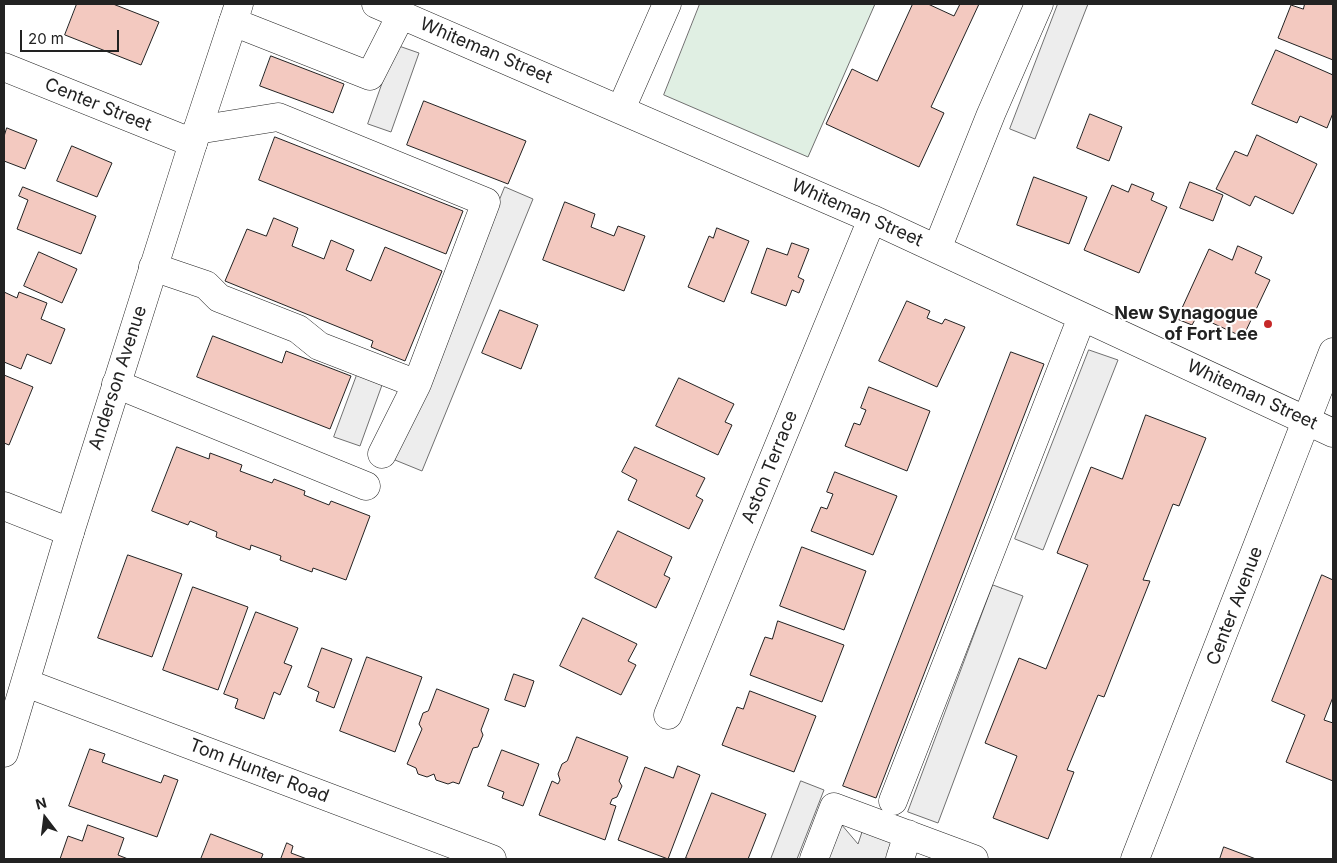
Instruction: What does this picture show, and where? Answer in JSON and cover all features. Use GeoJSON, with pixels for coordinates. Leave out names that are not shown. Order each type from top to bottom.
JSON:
{"type":"FeatureCollection","features":[{"type":"Feature","properties":{"kind":"street","name":"Whiteman Street"},"geometry":{"type":"LineString","coordinates":[[376,4],[872,219],[1333,433]]}},
{"type":"Feature","properties":{"kind":"street"},"geometry":{"type":"LineString","coordinates":[[621,109],[667,4]]}},
{"type":"Feature","properties":{"kind":"street"},"geometry":{"type":"LineString","coordinates":[[937,249],[1039,4]]}},
{"type":"Feature","properties":{"kind":"street"},"geometry":{"type":"LineString","coordinates":[[236,13],[370,76],[401,15]]}},
{"type":"Feature","properties":{"kind":"street","name":"Anderson Avenue"},"geometry":{"type":"LineString","coordinates":[[4,754],[116,384],[236,13]]}},
{"type":"Feature","properties":{"kind":"street","name":"Center Street"},"geometry":{"type":"LineString","coordinates":[[4,67],[195,137]]}},
{"type":"Feature","properties":{"kind":"street"},"geometry":{"type":"LineString","coordinates":[[195,137],[278,117],[486,202],[417,384],[382,454]]}},
{"type":"Feature","properties":{"kind":"street","name":"Aston Terrace"},"geometry":{"type":"LineString","coordinates":[[668,715],[872,219]]}},
{"type":"Feature","properties":{"kind":"street"},"geometry":{"type":"LineString","coordinates":[[153,267],[206,285],[219,298],[298,330],[319,346],[417,384]]}},
{"type":"Feature","properties":{"kind":"street"},"geometry":{"type":"LineString","coordinates":[[893,801],[1082,317]]}},
{"type":"Feature","properties":{"kind":"street","name":"Center Avenue"},"geometry":{"type":"LineString","coordinates":[[1135,859],[1333,352]]}},
{"type":"Feature","properties":{"kind":"street"},"geometry":{"type":"LineString","coordinates":[[116,384],[366,486]]}},
{"type":"Feature","properties":{"kind":"street"},"geometry":{"type":"LineString","coordinates":[[4,506],[70,532]]}},
{"type":"Feature","properties":{"kind":"street","name":"Tom Hunter Road"},"geometry":{"type":"LineString","coordinates":[[26,683],[492,859]]}},
{"type":"Feature","properties":{"kind":"street"},"geometry":{"type":"LineString","coordinates":[[814,859],[834,807],[904,847],[974,859]]}},
{"type":"Feature","properties":{"kind":"green space"},"geometry":{"type":"Polygon","coordinates":[[[700,4],[875,4],[808,157],[664,95],[700,4]]]}},
{"type":"Feature","properties":{"kind":"shaded area"},"geometry":{"type":"Polygon","coordinates":[[[1058,4],[1088,4],[1035,139],[1010,129],[1058,4]]]}},
{"type":"Feature","properties":{"kind":"shaded area"},"geometry":{"type":"Polygon","coordinates":[[[396,45],[419,53],[391,132],[368,124],[396,45]]]}},
{"type":"Feature","properties":{"kind":"shaded area"},"geometry":{"type":"Polygon","coordinates":[[[505,187],[533,199],[422,471],[395,460],[505,187]]]}},
{"type":"Feature","properties":{"kind":"shaded area"},"geometry":{"type":"Polygon","coordinates":[[[1089,350],[1118,360],[1043,550],[1015,539],[1089,350]]]}},
{"type":"Feature","properties":{"kind":"shaded area"},"geometry":{"type":"Polygon","coordinates":[[[357,375],[382,385],[360,446],[334,437],[357,375]]]}},
{"type":"Feature","properties":{"kind":"shaded area"},"geometry":{"type":"Polygon","coordinates":[[[993,585],[1023,596],[938,823],[908,812],[993,585]]]}},
{"type":"Feature","properties":{"kind":"shaded area"},"geometry":{"type":"Polygon","coordinates":[[[801,781],[824,790],[797,859],[771,859],[801,781]]]}},
{"type":"Feature","properties":{"kind":"shaded area"},"geometry":{"type":"Polygon","coordinates":[[[841,824],[858,844],[863,829],[894,841],[887,859],[828,859],[841,824]]]}},
{"type":"Feature","properties":{"kind":"building"},"geometry":{"type":"Polygon","coordinates":[[[77,4],[113,4],[159,22],[141,65],[65,35],[77,4]]]}},
{"type":"Feature","properties":{"kind":"building"},"geometry":{"type":"Polygon","coordinates":[[[913,4],[928,4],[954,16],[960,4],[979,4],[931,107],[944,113],[919,167],[826,124],[852,69],[877,81],[913,4]]]}},
{"type":"Feature","properties":{"kind":"building"},"geometry":{"type":"Polygon","coordinates":[[[1305,4],[1333,4],[1333,60],[1278,38],[1291,5],[1303,9],[1305,4]]]}},
{"type":"Feature","properties":{"kind":"building"},"geometry":{"type":"Polygon","coordinates":[[[1276,50],[1333,75],[1333,113],[1327,128],[1300,116],[1297,123],[1252,104],[1276,50]]]}},
{"type":"Feature","properties":{"kind":"building"},"geometry":{"type":"Polygon","coordinates":[[[271,56],[344,84],[333,113],[260,86],[271,56]]]}},
{"type":"Feature","properties":{"kind":"building"},"geometry":{"type":"Polygon","coordinates":[[[424,101],[526,141],[508,184],[407,145],[424,101]]]}},
{"type":"Feature","properties":{"kind":"building"},"geometry":{"type":"Polygon","coordinates":[[[1090,114],[1122,127],[1109,161],[1077,148],[1090,114]]]}},
{"type":"Feature","properties":{"kind":"building"},"geometry":{"type":"Polygon","coordinates":[[[7,128],[37,140],[25,169],[4,161],[4,137],[7,128]]]}},
{"type":"Feature","properties":{"kind":"building"},"geometry":{"type":"Polygon","coordinates":[[[1257,135],[1317,164],[1293,214],[1255,196],[1250,206],[1216,189],[1235,151],[1247,156],[1257,135]]]}},
{"type":"Feature","properties":{"kind":"building"},"geometry":{"type":"Polygon","coordinates":[[[275,137],[463,211],[446,254],[259,180],[275,137]]]}},
{"type":"Feature","properties":{"kind":"building"},"geometry":{"type":"Polygon","coordinates":[[[72,146],[112,163],[97,197],[57,181],[72,146]]]}},
{"type":"Feature","properties":{"kind":"building"},"geometry":{"type":"Polygon","coordinates":[[[1034,177],[1087,197],[1069,244],[1017,225],[1034,177]]]}},
{"type":"Feature","properties":{"kind":"building"},"geometry":{"type":"Polygon","coordinates":[[[1190,182],[1223,195],[1213,221],[1180,208],[1190,182]]]}},
{"type":"Feature","properties":{"kind":"building"},"geometry":{"type":"Polygon","coordinates":[[[1132,184],[1154,193],[1151,200],[1167,207],[1139,273],[1084,250],[1112,185],[1128,192],[1132,184]]]}},
{"type":"Feature","properties":{"kind":"building"},"geometry":{"type":"Polygon","coordinates":[[[23,187],[96,216],[81,254],[17,229],[28,200],[19,196],[23,187]]]}},
{"type":"Feature","properties":{"kind":"building"},"geometry":{"type":"Polygon","coordinates":[[[565,202],[595,214],[591,227],[614,236],[618,226],[645,236],[624,291],[543,260],[565,202]]]}},
{"type":"Feature","properties":{"kind":"building"},"geometry":{"type":"Polygon","coordinates":[[[274,218],[298,228],[292,246],[324,259],[331,240],[354,250],[346,270],[371,281],[385,247],[442,271],[405,361],[371,347],[373,341],[225,281],[247,229],[266,236],[274,218]]]}},
{"type":"Feature","properties":{"kind":"building"},"geometry":{"type":"Polygon","coordinates":[[[717,228],[749,241],[724,302],[688,287],[709,236],[713,238],[717,228]]]}},
{"type":"Feature","properties":{"kind":"building"},"geometry":{"type":"Polygon","coordinates":[[[792,243],[809,249],[798,277],[804,280],[799,293],[792,290],[786,306],[751,293],[767,248],[787,255],[792,243]]]}},
{"type":"Feature","properties":{"kind":"building"},"geometry":{"type":"Polygon","coordinates":[[[1238,246],[1262,257],[1255,273],[1270,280],[1243,337],[1197,316],[1192,325],[1177,319],[1209,249],[1232,260],[1238,246]]]}},
{"type":"Feature","properties":{"kind":"building"},"geometry":{"type":"Polygon","coordinates":[[[39,252],[77,269],[62,303],[24,286],[39,252]]]}},
{"type":"Feature","properties":{"kind":"building"},"geometry":{"type":"Polygon","coordinates":[[[4,292],[17,298],[19,292],[47,303],[41,319],[65,329],[51,364],[27,354],[21,369],[4,362],[4,292]]]}},
{"type":"Feature","properties":{"kind":"building"},"geometry":{"type":"Polygon","coordinates":[[[907,301],[930,311],[927,318],[942,324],[945,319],[965,327],[937,387],[879,361],[907,301]]]}},
{"type":"Feature","properties":{"kind":"building"},"geometry":{"type":"Polygon","coordinates":[[[500,310],[538,325],[521,369],[482,353],[500,310]]]}},
{"type":"Feature","properties":{"kind":"building"},"geometry":{"type":"Polygon","coordinates":[[[213,336],[282,363],[286,351],[351,376],[330,429],[197,377],[213,336]]]}},
{"type":"Feature","properties":{"kind":"building"},"geometry":{"type":"Polygon","coordinates":[[[1011,352],[1044,364],[876,798],[843,786],[1011,352]]]}},
{"type":"Feature","properties":{"kind":"building"},"geometry":{"type":"Polygon","coordinates":[[[4,375],[33,387],[9,445],[4,443],[4,375]]]}},
{"type":"Feature","properties":{"kind":"building"},"geometry":{"type":"Polygon","coordinates":[[[679,378],[734,404],[725,422],[732,425],[718,455],[656,426],[679,378]]]}},
{"type":"Feature","properties":{"kind":"building"},"geometry":{"type":"Polygon","coordinates":[[[869,387],[930,411],[907,471],[845,446],[854,423],[860,425],[866,410],[861,408],[869,387]]]}},
{"type":"Feature","properties":{"kind":"building"},"geometry":{"type":"Polygon","coordinates":[[[1146,415],[1206,438],[1179,506],[1173,504],[1143,580],[1150,581],[1104,697],[1098,695],[1067,770],[1074,772],[1048,839],[993,818],[1017,756],[985,743],[1019,658],[1046,669],[1088,565],[1057,553],[1091,467],[1122,479],[1146,415]]]}},
{"type":"Feature","properties":{"kind":"building"},"geometry":{"type":"Polygon","coordinates":[[[177,447],[209,459],[210,453],[242,465],[240,471],[272,483],[274,479],[305,491],[304,495],[329,505],[331,501],[370,516],[346,580],[313,568],[312,572],[280,560],[281,556],[251,545],[250,550],[216,537],[217,532],[190,521],[188,525],[152,511],[177,447]]]}},
{"type":"Feature","properties":{"kind":"building"},"geometry":{"type":"Polygon","coordinates":[[[635,447],[705,478],[696,496],[703,500],[689,529],[628,500],[637,480],[622,472],[635,447]]]}},
{"type":"Feature","properties":{"kind":"building"},"geometry":{"type":"Polygon","coordinates":[[[835,472],[897,496],[873,555],[811,531],[821,507],[827,509],[833,494],[827,492],[835,472]]]}},
{"type":"Feature","properties":{"kind":"building"},"geometry":{"type":"Polygon","coordinates":[[[618,531],[672,557],[664,575],[670,578],[656,608],[595,578],[618,531]]]}},
{"type":"Feature","properties":{"kind":"building"},"geometry":{"type":"Polygon","coordinates":[[[802,547],[866,571],[844,630],[780,606],[802,547]]]}},
{"type":"Feature","properties":{"kind":"building"},"geometry":{"type":"Polygon","coordinates":[[[128,555],[182,574],[152,657],[98,638],[128,555]]]}},
{"type":"Feature","properties":{"kind":"building"},"geometry":{"type":"Polygon","coordinates":[[[1322,575],[1333,580],[1333,697],[1324,720],[1333,723],[1333,781],[1286,762],[1305,715],[1272,701],[1322,575]]]}},
{"type":"Feature","properties":{"kind":"building"},"geometry":{"type":"Polygon","coordinates":[[[193,587],[248,607],[218,690],[163,670],[193,587]]]}},
{"type":"Feature","properties":{"kind":"building"},"geometry":{"type":"Polygon","coordinates":[[[256,612],[298,628],[284,663],[292,666],[280,695],[274,692],[264,719],[235,708],[238,699],[224,694],[256,612]]]}},
{"type":"Feature","properties":{"kind":"building"},"geometry":{"type":"Polygon","coordinates":[[[583,618],[637,644],[628,661],[636,665],[621,695],[560,666],[583,618]]]}},
{"type":"Feature","properties":{"kind":"building"},"geometry":{"type":"Polygon","coordinates":[[[778,621],[844,645],[822,702],[750,675],[765,637],[772,639],[778,621]]]}},
{"type":"Feature","properties":{"kind":"building"},"geometry":{"type":"Polygon","coordinates":[[[322,648],[352,659],[334,708],[316,701],[319,692],[308,687],[322,648]]]}},
{"type":"Feature","properties":{"kind":"building"},"geometry":{"type":"Polygon","coordinates":[[[367,657],[422,677],[395,752],[340,731],[367,657]]]}},
{"type":"Feature","properties":{"kind":"building"},"geometry":{"type":"Polygon","coordinates":[[[514,674],[534,681],[525,707],[505,700],[514,674]]]}},
{"type":"Feature","properties":{"kind":"building"},"geometry":{"type":"Polygon","coordinates":[[[437,689],[489,709],[481,730],[483,735],[478,747],[473,748],[459,784],[453,782],[448,784],[436,780],[434,774],[427,777],[418,774],[416,768],[407,764],[422,729],[419,724],[423,713],[428,711],[437,689]]]}},
{"type":"Feature","properties":{"kind":"building"},"geometry":{"type":"Polygon","coordinates":[[[750,691],[816,716],[794,772],[722,745],[737,707],[743,709],[750,691]]]}},
{"type":"Feature","properties":{"kind":"building"},"geometry":{"type":"Polygon","coordinates":[[[577,737],[628,757],[619,781],[622,786],[617,797],[612,799],[610,804],[616,806],[605,840],[539,815],[552,781],[558,784],[560,780],[558,774],[562,764],[567,761],[577,737]]]}},
{"type":"Feature","properties":{"kind":"building"},"geometry":{"type":"Polygon","coordinates":[[[90,749],[105,754],[102,762],[161,783],[164,775],[178,780],[157,837],[69,806],[90,749]]]}},
{"type":"Feature","properties":{"kind":"building"},"geometry":{"type":"Polygon","coordinates":[[[502,750],[539,764],[523,806],[502,798],[504,792],[488,786],[502,750]]]}},
{"type":"Feature","properties":{"kind":"building"},"geometry":{"type":"Polygon","coordinates":[[[678,766],[700,775],[668,859],[618,840],[645,767],[673,778],[678,766]]]}},
{"type":"Feature","properties":{"kind":"building"},"geometry":{"type":"Polygon","coordinates":[[[712,793],[766,814],[748,859],[686,858],[712,793]]]}},
{"type":"Feature","properties":{"kind":"building"},"geometry":{"type":"Polygon","coordinates":[[[88,825],[124,838],[118,855],[128,859],[60,859],[68,836],[82,841],[88,825]]]}},
{"type":"Feature","properties":{"kind":"building"},"geometry":{"type":"Polygon","coordinates":[[[211,834],[263,854],[261,859],[201,859],[211,834]]]}},
{"type":"Feature","properties":{"kind":"building"},"geometry":{"type":"Polygon","coordinates":[[[287,843],[293,846],[291,853],[307,859],[281,859],[287,843]]]}},
{"type":"Feature","properties":{"kind":"building"},"geometry":{"type":"Polygon","coordinates":[[[1224,847],[1256,859],[1220,859],[1224,847]]]}},
{"type":"Feature","properties":{"kind":"place","name":"New Synagogue of Fort Lee"},"geometry":{"type":"Point","coordinates":[1268,324]}}]}
